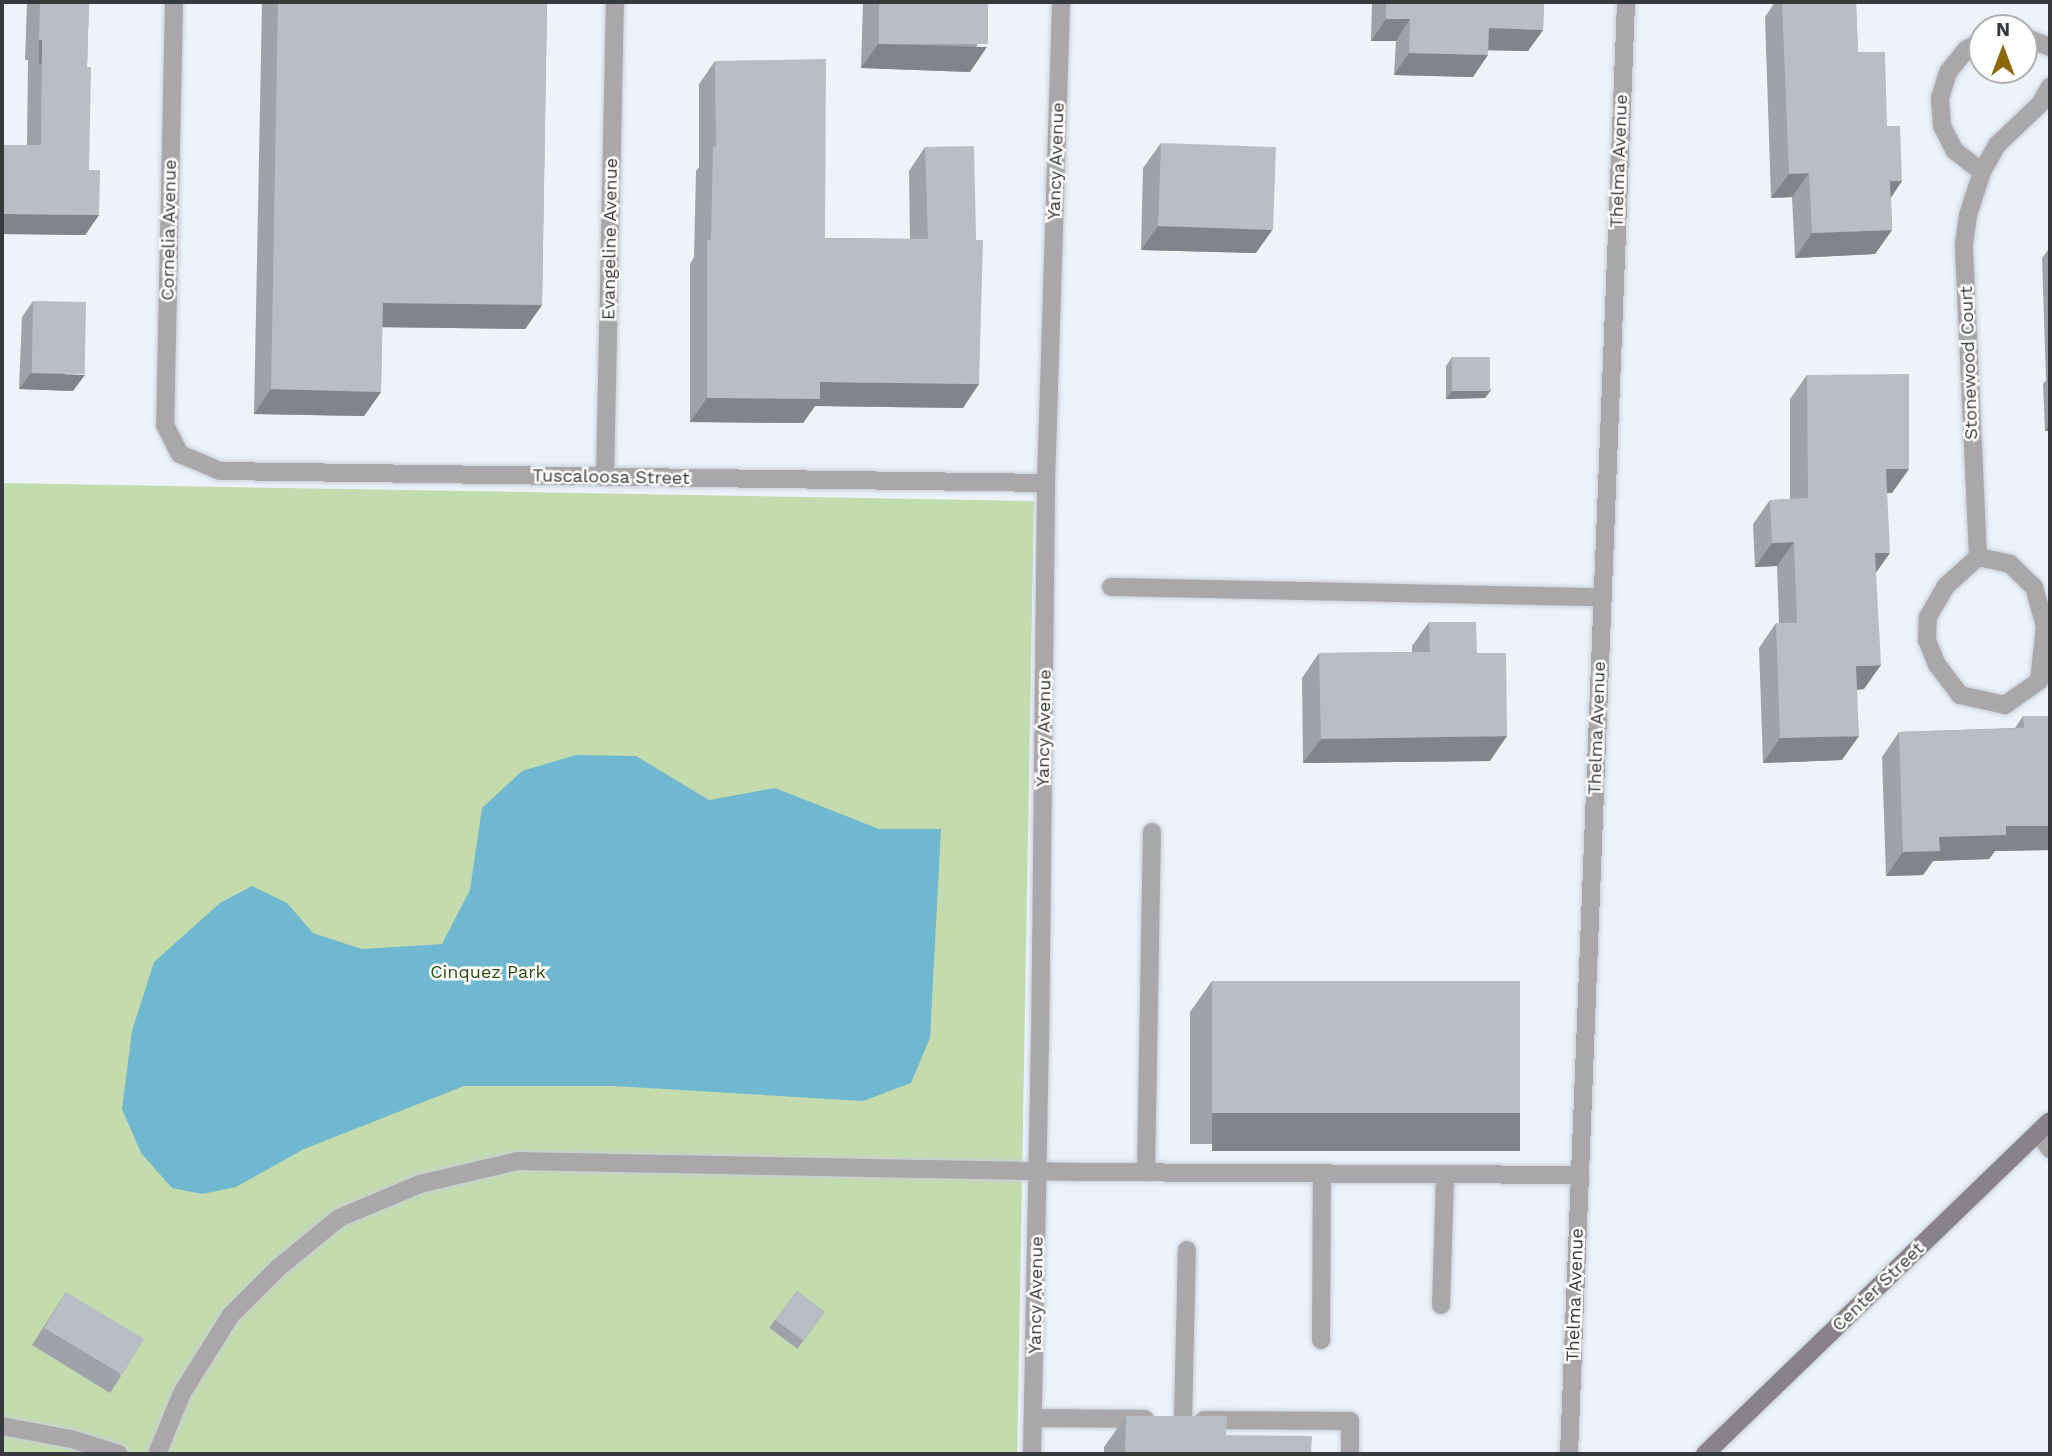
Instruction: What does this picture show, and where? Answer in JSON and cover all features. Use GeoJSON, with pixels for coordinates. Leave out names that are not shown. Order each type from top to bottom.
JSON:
{"type":"FeatureCollection","features":[{"type":"Feature","properties":{"kind":"street","name":"Cornelia Avenue"},"geometry":{"type":"LineString","coordinates":[[174,2],[165,425],[180,454]]}},
{"type":"Feature","properties":{"kind":"street","name":"Evangeline Avenue"},"geometry":{"type":"LineString","coordinates":[[605,477],[615,2]]}},
{"type":"Feature","properties":{"kind":"street","name":"Yancy Avenue"},"geometry":{"type":"LineString","coordinates":[[1032,1454],[1046,483],[1061,2]]}},
{"type":"Feature","properties":{"kind":"street","name":"Thelma Avenue"},"geometry":{"type":"LineString","coordinates":[[1569,1454],[1626,2]]}},
{"type":"Feature","properties":{"kind":"street"},"geometry":{"type":"LineString","coordinates":[[1968,49],[1948,72],[1940,99],[1942,126],[1955,150],[1982,172]]}},
{"type":"Feature","properties":{"kind":"street","name":"Stonewood Court"},"geometry":{"type":"LineString","coordinates":[[1978,557],[1964,244],[1968,215],[1982,172],[1997,145],[2040,104],[2050,87]]}},
{"type":"Feature","properties":{"kind":"street","name":"Tuscaloosa Street"},"geometry":{"type":"LineString","coordinates":[[180,454],[220,471],[1046,483]]}},
{"type":"Feature","properties":{"kind":"street"},"geometry":{"type":"LineString","coordinates":[[1978,557],[2010,564],[2034,587],[2045,626],[2039,681],[2005,705],[1960,695],[1937,665],[1927,640],[1928,617],[1946,586],[1978,557]]}},
{"type":"Feature","properties":{"kind":"street"},"geometry":{"type":"LineString","coordinates":[[1111,587],[1602,597]]}},
{"type":"Feature","properties":{"kind":"street"},"geometry":{"type":"LineString","coordinates":[[1146,1172],[1152,832]]}},
{"type":"Feature","properties":{"kind":"street"},"geometry":{"type":"LineString","coordinates":[[2044,1126],[2050,1149]]}},
{"type":"Feature","properties":{"kind":"street","name":"Center Street"},"geometry":{"type":"LineString","coordinates":[[1705,1454],[2044,1126]]}},
{"type":"Feature","properties":{"kind":"street"},"geometry":{"type":"LineString","coordinates":[[157,1454],[182,1392],[230,1315],[278,1268],[339,1218],[420,1184],[517,1161],[1038,1171],[1580,1175]]}},
{"type":"Feature","properties":{"kind":"street"},"geometry":{"type":"LineString","coordinates":[[1321,1340],[1322,1174]]}},
{"type":"Feature","properties":{"kind":"street"},"geometry":{"type":"LineString","coordinates":[[1441,1305],[1444,1175]]}},
{"type":"Feature","properties":{"kind":"street"},"geometry":{"type":"LineString","coordinates":[[1183,1420],[1187,1250]]}},
{"type":"Feature","properties":{"kind":"street"},"geometry":{"type":"LineString","coordinates":[[1033,1418],[1350,1422],[1350,1454]]}},
{"type":"Feature","properties":{"kind":"street"},"geometry":{"type":"LineString","coordinates":[[2,1426],[71,1439],[120,1454]]}},
{"type":"Feature","properties":{"kind":"green space","name":"Cinquez Park"},"geometry":{"type":"Polygon","coordinates":[[[2,483],[1034,501],[1017,1454],[2,1454],[2,483]]]}},
{"type":"Feature","properties":{"kind":"water"},"geometry":{"type":"Polygon","coordinates":[[[576,755],[636,756],[709,800],[775,788],[879,829],[941,829],[930,1038],[911,1083],[863,1101],[614,1086],[464,1086],[304,1149],[236,1187],[202,1194],[172,1188],[141,1153],[122,1109],[132,1031],[154,962],[220,903],[252,886],[287,903],[313,933],[362,949],[442,944],[470,890],[482,808],[522,771],[576,755]]]}},
{"type":"Feature","properties":{"kind":"building"},"geometry":{"type":"Polygon","coordinates":[[[40,2],[89,2],[89,170],[100,170],[99,215],[2,214],[2,145],[41,145],[40,2]]]}},
{"type":"Feature","properties":{"kind":"building"},"geometry":{"type":"Polygon","coordinates":[[[278,2],[547,2],[542,305],[383,303],[381,392],[271,389],[278,2]]]}},
{"type":"Feature","properties":{"kind":"building"},"geometry":{"type":"Polygon","coordinates":[[[879,2],[988,2],[988,44],[879,44],[879,2]]]}},
{"type":"Feature","properties":{"kind":"building"},"geometry":{"type":"Polygon","coordinates":[[[1386,2],[1544,2],[1543,30],[1489,28],[1488,55],[1409,53],[1410,19],[1386,19],[1386,2]]]}},
{"type":"Feature","properties":{"kind":"building"},"geometry":{"type":"Polygon","coordinates":[[[1782,2],[1856,2],[1858,52],[1885,52],[1887,126],[1900,126],[1902,181],[1890,181],[1892,230],[1812,233],[1809,173],[1789,174],[1782,2]]]}},
{"type":"Feature","properties":{"kind":"building"},"geometry":{"type":"Polygon","coordinates":[[[826,59],[825,238],[928,239],[925,147],[974,146],[976,240],[983,240],[979,384],[820,382],[820,399],[707,398],[707,240],[711,240],[713,147],[716,147],[715,61],[826,59]]]}},
{"type":"Feature","properties":{"kind":"building"},"geometry":{"type":"Polygon","coordinates":[[[1161,143],[1276,147],[1273,230],[1158,226],[1161,143]]]}},
{"type":"Feature","properties":{"kind":"building"},"geometry":{"type":"Polygon","coordinates":[[[33,301],[86,302],[85,374],[32,373],[33,301]]]}},
{"type":"Feature","properties":{"kind":"building"},"geometry":{"type":"Polygon","coordinates":[[[1452,357],[1490,357],[1490,391],[1452,391],[1452,357]]]}},
{"type":"Feature","properties":{"kind":"building"},"geometry":{"type":"Polygon","coordinates":[[[1909,374],[1909,469],[1886,469],[1890,553],[1875,553],[1881,665],[1856,666],[1859,736],[1780,738],[1776,623],[1797,623],[1794,542],[1772,543],[1770,500],[1808,498],[1807,375],[1909,374]]]}},
{"type":"Feature","properties":{"kind":"building"},"geometry":{"type":"Polygon","coordinates":[[[1429,622],[1476,622],[1477,653],[1506,653],[1507,736],[1321,739],[1319,653],[1430,652],[1429,622]]]}},
{"type":"Feature","properties":{"kind":"building"},"geometry":{"type":"Polygon","coordinates":[[[2023,716],[2050,716],[2050,826],[2006,826],[2006,835],[1939,837],[1940,851],[1903,852],[1899,732],[2024,728],[2023,716]]]}},
{"type":"Feature","properties":{"kind":"building"},"geometry":{"type":"Polygon","coordinates":[[[1212,981],[1520,981],[1520,1113],[1212,1113],[1212,981]]]}},
{"type":"Feature","properties":{"kind":"building"},"geometry":{"type":"Polygon","coordinates":[[[797,1291],[825,1312],[803,1341],[775,1320],[797,1291]]]}},
{"type":"Feature","properties":{"kind":"building"},"geometry":{"type":"Polygon","coordinates":[[[66,1292],[144,1339],[122,1375],[44,1328],[66,1292]]]}},
{"type":"Feature","properties":{"kind":"building"},"geometry":{"type":"Polygon","coordinates":[[[1126,1416],[1227,1416],[1226,1435],[1312,1436],[1311,1454],[1125,1454],[1126,1416]]]}}]}
